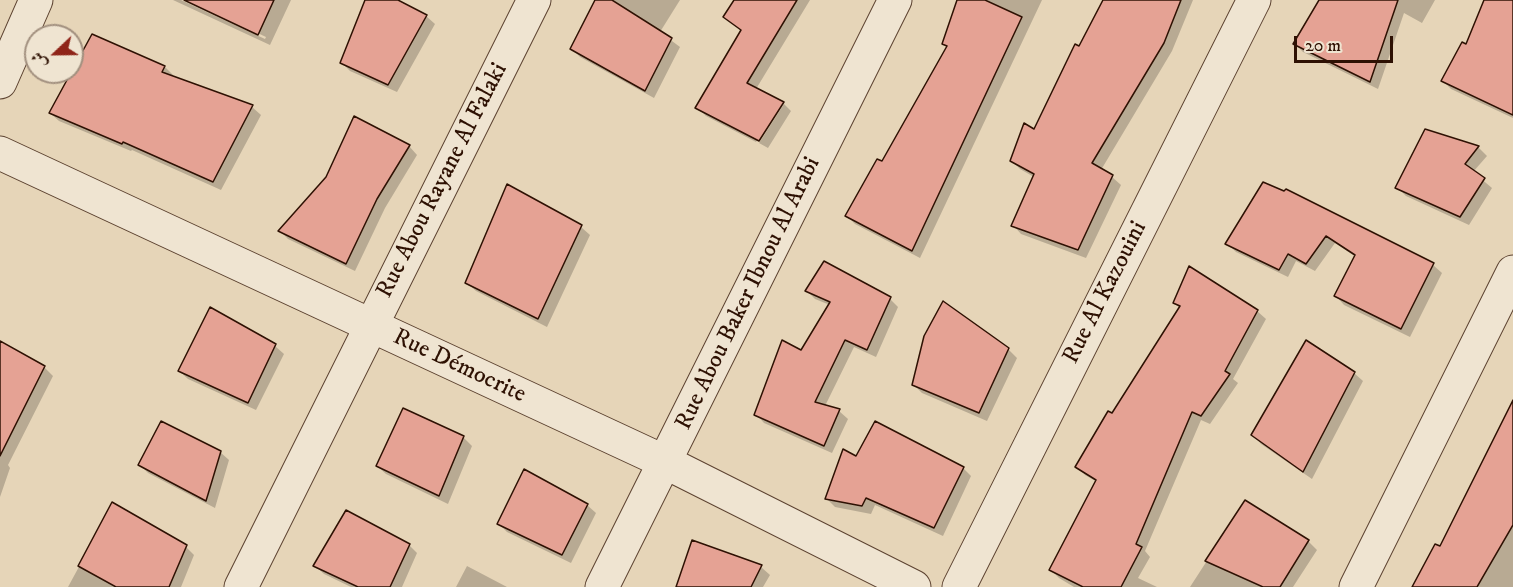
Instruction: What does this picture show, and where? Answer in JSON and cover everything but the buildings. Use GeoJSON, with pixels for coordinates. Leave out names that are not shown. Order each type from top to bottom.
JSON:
{"type":"FeatureCollection","features":[{"type":"Feature","properties":{"kind":"street"},"geometry":{"type":"LineString","coordinates":[[0,82],[36,0]]}},
{"type":"Feature","properties":{"kind":"street","name":"Rue Abou Rayane Al Falaki"},"geometry":{"type":"LineString","coordinates":[[241,587],[534,0]]}},
{"type":"Feature","properties":{"kind":"street","name":"Rue Abou Baker Ibnou Al Arabi"},"geometry":{"type":"LineString","coordinates":[[602,587],[895,0]]}},
{"type":"Feature","properties":{"kind":"street","name":"Rue Al Kazouini"},"geometry":{"type":"LineString","coordinates":[[959,587],[1254,0]]}},
{"type":"Feature","properties":{"kind":"street","name":"Rue Démocrite"},"geometry":{"type":"LineString","coordinates":[[0,153],[665,462],[914,587]]}},
{"type":"Feature","properties":{"kind":"street"},"geometry":{"type":"LineString","coordinates":[[1356,587],[1513,272]]}}]}
